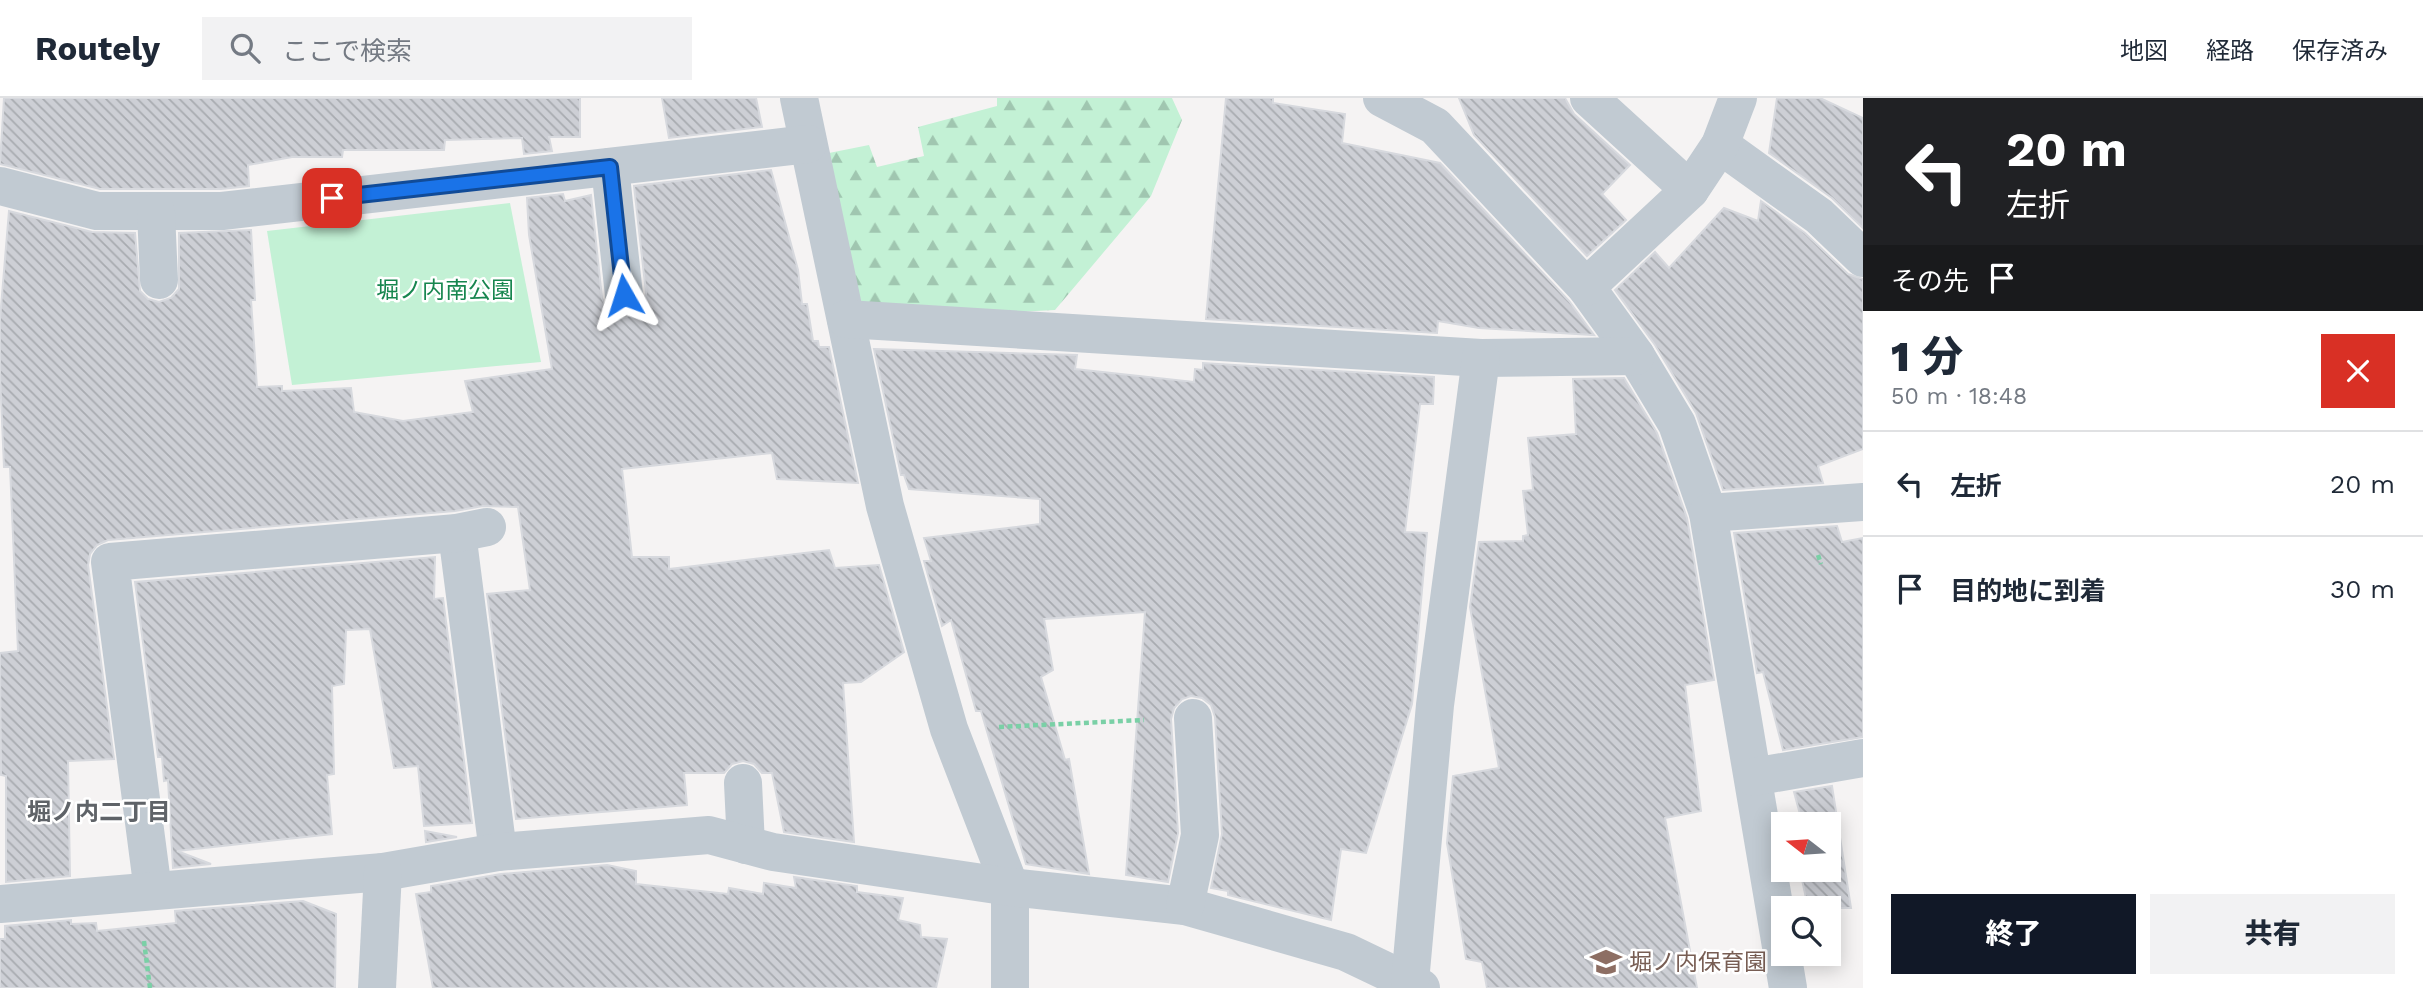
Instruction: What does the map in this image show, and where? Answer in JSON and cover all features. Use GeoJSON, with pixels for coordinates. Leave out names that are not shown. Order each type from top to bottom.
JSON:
{"type":"FeatureCollection","features":[{"type":"Feature","properties":{"kind":"street"},"geometry":{"type":"LineString","coordinates":[[799,98],[886,506],[949,729],[1010,887],[1010,988]]}},
{"type":"Feature","properties":{"kind":"street"},"geometry":{"type":"LineString","coordinates":[[1382,98],[1441,112],[1586,287],[1636,356],[1677,424],[1708,513],[1788,988]]}},
{"type":"Feature","properties":{"kind":"street"},"geometry":{"type":"LineString","coordinates":[[1589,98],[1690,190]]}},
{"type":"Feature","properties":{"kind":"street"},"geometry":{"type":"LineString","coordinates":[[1586,287],[1690,190],[1720,145],[1738,98]]}},
{"type":"Feature","properties":{"kind":"street"},"geometry":{"type":"LineString","coordinates":[[0,186],[97,211],[222,211],[808,144]]}},
{"type":"Feature","properties":{"kind":"street"},"geometry":{"type":"LineString","coordinates":[[1720,145],[1819,216],[1863,258]]}},
{"type":"Feature","properties":{"kind":"street"},"geometry":{"type":"LineString","coordinates":[[610,167],[624,295]]}},
{"type":"Feature","properties":{"kind":"street"},"geometry":{"type":"LineString","coordinates":[[156,212],[159,280]]}},
{"type":"Feature","properties":{"kind":"street"},"geometry":{"type":"LineString","coordinates":[[846,319],[1481,358],[1636,356]]}},
{"type":"Feature","properties":{"kind":"street"},"geometry":{"type":"LineString","coordinates":[[0,904],[383,872],[498,852],[709,835],[773,852],[1010,887],[1185,906],[1346,952],[1416,985],[1436,705],[1481,358]]}},
{"type":"Feature","properties":{"kind":"street"},"geometry":{"type":"LineString","coordinates":[[1708,513],[1863,502]]}},
{"type":"Feature","properties":{"kind":"street"},"geometry":{"type":"LineString","coordinates":[[153,891],[110,562],[472,530],[498,852]]}},
{"type":"Feature","properties":{"kind":"street"},"geometry":{"type":"LineString","coordinates":[[1185,906],[1200,835],[1193,718]]}},
{"type":"Feature","properties":{"kind":"street"},"geometry":{"type":"LineString","coordinates":[[1753,777],[1863,758]]}},
{"type":"Feature","properties":{"kind":"street"},"geometry":{"type":"LineString","coordinates":[[743,783],[746,845]]}},
{"type":"Feature","properties":{"kind":"street"},"geometry":{"type":"LineString","coordinates":[[377,988],[383,872]]}},
{"type":"Feature","properties":{"kind":"path"},"geometry":{"type":"LineString","coordinates":[[949,729],[1193,718]]}},
{"type":"Feature","properties":{"kind":"green space"},"geometry":{"type":"Polygon","coordinates":[[[997,98],[1172,98],[1182,120],[1151,196],[1055,310],[1016,312],[861,305],[829,153],[869,145],[877,167],[924,156],[918,127],[997,106],[997,98]]]}},
{"type":"Feature","properties":{"kind":"green space","name":"堀ノ内南公園"},"geometry":{"type":"Polygon","coordinates":[[[510,203],[541,362],[292,385],[267,231],[510,203]]]}},
{"type":"Feature","properties":{"kind":"building"},"geometry":{"type":"Polygon","coordinates":[[[4,98],[580,98],[580,137],[549,137],[552,151],[524,154],[522,138],[445,140],[444,150],[343,150],[342,157],[292,157],[248,165],[249,186],[221,189],[100,189],[0,164],[4,98]]]}},
{"type":"Feature","properties":{"kind":"building"},"geometry":{"type":"Polygon","coordinates":[[[662,98],[756,98],[762,127],[669,138],[662,98]]]}},
{"type":"Feature","properties":{"kind":"building"},"geometry":{"type":"Polygon","coordinates":[[[1226,98],[1273,98],[1273,103],[1345,114],[1342,143],[1440,163],[1569,301],[1594,335],[1479,328],[1438,321],[1437,333],[1206,319],[1226,98]]]}},
{"type":"Feature","properties":{"kind":"building"},"geometry":{"type":"Polygon","coordinates":[[[1459,98],[1565,98],[1574,114],[1630,165],[1602,194],[1626,220],[1587,256],[1474,135],[1459,98]]]}},
{"type":"Feature","properties":{"kind":"building"},"geometry":{"type":"Polygon","coordinates":[[[1777,98],[1820,98],[1863,118],[1863,228],[1832,198],[1769,153],[1777,98]]]}},
{"type":"Feature","properties":{"kind":"building"},"geometry":{"type":"Polygon","coordinates":[[[771,170],[798,270],[802,304],[807,304],[813,341],[818,341],[819,347],[829,347],[858,483],[777,479],[772,453],[622,469],[632,557],[669,557],[669,569],[829,550],[835,568],[879,565],[904,652],[861,682],[843,683],[854,842],[784,832],[772,773],[762,773],[754,764],[743,761],[732,764],[724,773],[684,773],[687,805],[516,819],[487,594],[530,590],[518,507],[483,506],[455,511],[108,540],[97,545],[90,554],[88,565],[114,759],[68,761],[70,876],[6,882],[6,776],[1,775],[0,653],[18,651],[10,467],[4,467],[0,375],[0,319],[9,211],[92,232],[135,233],[140,291],[148,299],[159,302],[171,298],[179,289],[179,233],[251,230],[255,300],[251,300],[257,387],[282,386],[282,391],[351,388],[354,412],[403,421],[473,412],[465,381],[552,369],[529,235],[527,198],[563,194],[565,201],[591,195],[602,298],[606,307],[615,315],[626,317],[637,312],[644,304],[646,293],[634,186],[771,170]]]}},
{"type":"Feature","properties":{"kind":"building"},"geometry":{"type":"Polygon","coordinates":[[[1761,201],[1805,233],[1848,274],[1863,279],[1863,449],[1818,466],[1823,483],[1723,490],[1696,413],[1655,345],[1615,290],[1655,252],[1669,268],[1724,208],[1758,221],[1761,201]]]}},
{"type":"Feature","properties":{"kind":"building"},"geometry":{"type":"Polygon","coordinates":[[[874,349],[1077,355],[1075,369],[1194,382],[1195,369],[1203,370],[1203,363],[1434,377],[1433,404],[1420,404],[1405,532],[1427,533],[1412,704],[1366,853],[1341,849],[1331,920],[1228,895],[1228,891],[1211,888],[1222,834],[1215,717],[1211,705],[1202,698],[1191,696],[1182,699],[1174,708],[1171,719],[1178,833],[1168,882],[1126,875],[1145,612],[1044,619],[1053,670],[1041,677],[1065,760],[1069,759],[1089,874],[1026,864],[981,711],[976,711],[951,620],[942,626],[924,561],[931,561],[924,538],[1040,524],[1040,499],[909,489],[904,475],[901,475],[874,349]]]}},
{"type":"Feature","properties":{"kind":"building"},"geometry":{"type":"Polygon","coordinates":[[[1624,378],[1657,433],[1687,518],[1714,680],[1685,685],[1701,811],[1665,818],[1697,988],[1487,988],[1482,962],[1466,959],[1447,843],[1453,776],[1499,768],[1470,607],[1479,542],[1523,541],[1523,536],[1528,535],[1523,491],[1533,490],[1528,438],[1576,434],[1573,379],[1624,378]]]}},
{"type":"Feature","properties":{"kind":"building"},"geometry":{"type":"Polygon","coordinates":[[[1837,526],[1842,542],[1863,538],[1863,737],[1783,750],[1763,672],[1757,673],[1734,533],[1837,526]]]}},
{"type":"Feature","properties":{"kind":"building"},"geometry":{"type":"Polygon","coordinates":[[[435,557],[434,599],[443,598],[472,823],[424,826],[418,766],[394,768],[370,629],[346,630],[344,684],[332,686],[334,774],[327,775],[332,834],[177,851],[211,864],[173,868],[168,780],[164,781],[162,757],[158,757],[135,582],[435,557]]]}},
{"type":"Feature","properties":{"kind":"building"},"geometry":{"type":"Polygon","coordinates":[[[1832,786],[1836,812],[1799,812],[1794,792],[1832,786]]]}},
{"type":"Feature","properties":{"kind":"building"},"geometry":{"type":"Polygon","coordinates":[[[425,831],[457,837],[426,842],[425,831]]]}},
{"type":"Feature","properties":{"kind":"building"},"geometry":{"type":"Polygon","coordinates":[[[1841,844],[1851,908],[1841,908],[1841,896],[1805,896],[1803,882],[1841,882],[1841,844]]]}},
{"type":"Feature","properties":{"kind":"building"},"geometry":{"type":"Polygon","coordinates":[[[607,865],[636,871],[636,884],[728,894],[729,888],[763,894],[764,883],[796,888],[794,877],[857,886],[857,892],[903,898],[898,920],[920,925],[921,937],[947,939],[936,988],[433,988],[416,894],[431,892],[431,886],[501,874],[607,865]]]}},
{"type":"Feature","properties":{"kind":"building"},"geometry":{"type":"Polygon","coordinates":[[[303,901],[336,914],[335,988],[0,988],[0,939],[5,939],[5,926],[71,920],[71,924],[96,923],[97,931],[176,923],[175,911],[303,901]]]}},
{"type":"Feature","properties":{"kind":"place","name":"堀ノ内保育園"},"geometry":{"type":"Point","coordinates":[1606,962]}},
{"type":"Feature","properties":{"kind":"district","name":"堀ノ内二丁目"},"geometry":{"type":"Point","coordinates":[99,812]}},
{"type":"Feature","properties":{"kind":"route"},"geometry":{"type":"LineString","coordinates":[[332,198],[610,167],[624,295]]}}]}
